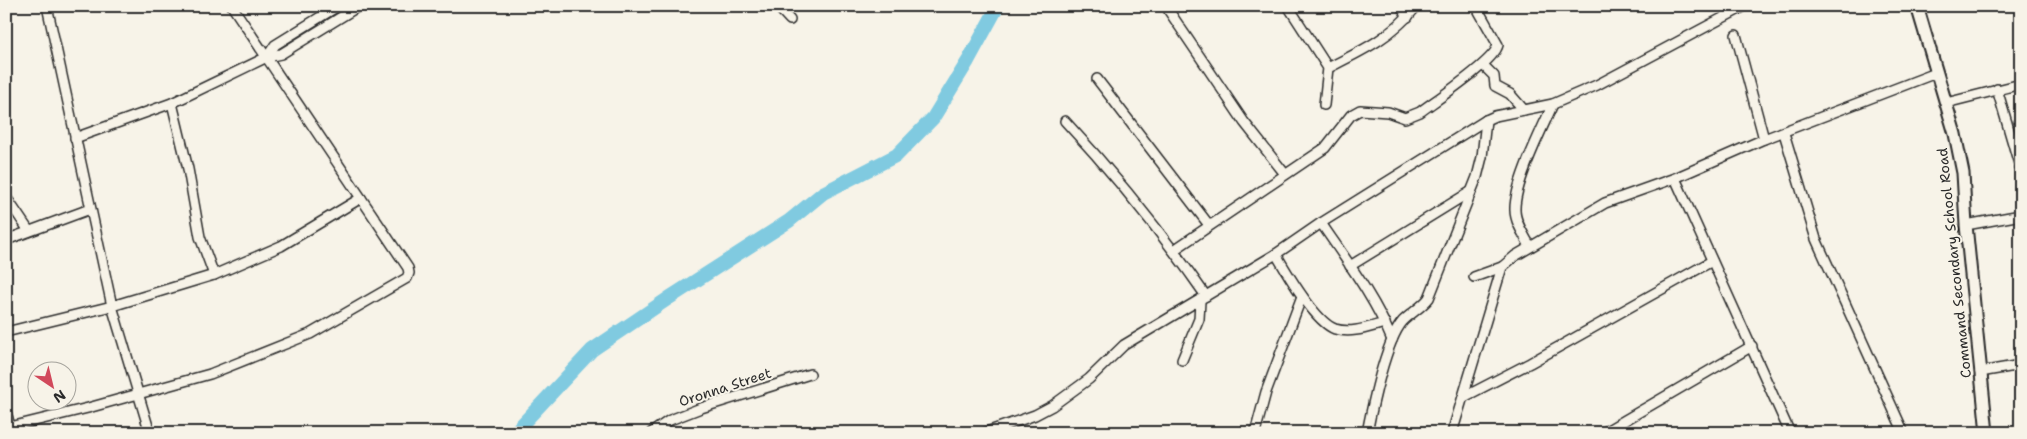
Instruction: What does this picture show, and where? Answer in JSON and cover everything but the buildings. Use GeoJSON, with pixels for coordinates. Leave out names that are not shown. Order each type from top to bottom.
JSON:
{"type":"FeatureCollection","features":[{"type":"Feature","properties":{"kind":"main road","name":"Command Secondary School Road"},"geometry":{"type":"LineString","coordinates":[[1917,6],[1946,103],[1961,163],[1987,433]]}},
{"type":"Feature","properties":{"kind":"street"},"geometry":{"type":"LineString","coordinates":[[47,6],[112,306],[140,393],[150,433]]}},
{"type":"Feature","properties":{"kind":"street"},"geometry":{"type":"LineString","coordinates":[[6,412],[10,429],[210,374],[310,334],[407,278],[408,268],[232,6]]}},
{"type":"Feature","properties":{"kind":"street"},"geometry":{"type":"LineString","coordinates":[[267,57],[275,45],[338,6]]}},
{"type":"Feature","properties":{"kind":"street"},"geometry":{"type":"LineString","coordinates":[[76,138],[172,103],[267,57],[281,54],[359,6]]}},
{"type":"Feature","properties":{"kind":"street"},"geometry":{"type":"LineString","coordinates":[[777,6],[790,20]]}},
{"type":"Feature","properties":{"kind":"street"},"geometry":{"type":"LineString","coordinates":[[1288,6],[1328,68],[1324,105]]}},
{"type":"Feature","properties":{"kind":"street"},"geometry":{"type":"LineString","coordinates":[[1401,6],[1408,17]]}},
{"type":"Feature","properties":{"kind":"street"},"geometry":{"type":"LineString","coordinates":[[1328,68],[1384,38],[1395,30],[1417,6]]}},
{"type":"Feature","properties":{"kind":"street"},"geometry":{"type":"LineString","coordinates":[[1174,250],[1325,148],[1351,115],[1360,110],[1388,112],[1405,118],[1413,115],[1420,112],[1483,64],[1497,50],[1498,45],[1476,6]]}},
{"type":"Feature","properties":{"kind":"street"},"geometry":{"type":"LineString","coordinates":[[984,433],[1034,415],[1052,406],[1090,379],[1124,345],[1276,254],[1321,223],[1486,120],[1495,116],[1553,104],[1597,85],[1745,6]]}},
{"type":"Feature","properties":{"kind":"street"},"geometry":{"type":"LineString","coordinates":[[1170,11],[1244,122],[1285,174]]}},
{"type":"Feature","properties":{"kind":"street"},"geometry":{"type":"LineString","coordinates":[[1736,35],[1764,139]]}},
{"type":"Feature","properties":{"kind":"street"},"geometry":{"type":"LineString","coordinates":[[1483,64],[1494,76],[1495,86],[1510,94],[1524,110]]}},
{"type":"Feature","properties":{"kind":"street"},"geometry":{"type":"LineString","coordinates":[[1474,277],[1502,267],[1530,246],[1605,203],[1675,178],[1719,157],[1936,73]]}},
{"type":"Feature","properties":{"kind":"street"},"geometry":{"type":"LineString","coordinates":[[1097,79],[1209,225]]}},
{"type":"Feature","properties":{"kind":"street"},"geometry":{"type":"LineString","coordinates":[[1946,103],[2021,84]]}},
{"type":"Feature","properties":{"kind":"street"},"geometry":{"type":"LineString","coordinates":[[1997,89],[2021,171]]}},
{"type":"Feature","properties":{"kind":"street"},"geometry":{"type":"LineString","coordinates":[[172,103],[188,169],[200,237],[214,275]]}},
{"type":"Feature","properties":{"kind":"street"},"geometry":{"type":"LineString","coordinates":[[1530,246],[1514,212],[1516,197],[1530,155],[1553,104]]}},
{"type":"Feature","properties":{"kind":"street"},"geometry":{"type":"LineString","coordinates":[[1367,433],[1373,402],[1392,340],[1402,322],[1424,305],[1429,298],[1471,192],[1482,157],[1486,120]]}},
{"type":"Feature","properties":{"kind":"street"},"geometry":{"type":"LineString","coordinates":[[1065,121],[1121,183],[1174,250],[1203,298],[1198,319],[1182,360]]}},
{"type":"Feature","properties":{"kind":"street"},"geometry":{"type":"LineString","coordinates":[[1784,133],[1816,239],[1904,433]]}},
{"type":"Feature","properties":{"kind":"street"},"geometry":{"type":"LineString","coordinates":[[1675,178],[1790,433]]}},
{"type":"Feature","properties":{"kind":"street"},"geometry":{"type":"LineString","coordinates":[[1350,266],[1471,192]]}},
{"type":"Feature","properties":{"kind":"street"},"geometry":{"type":"LineString","coordinates":[[6,197],[29,231]]}},
{"type":"Feature","properties":{"kind":"street"},"geometry":{"type":"LineString","coordinates":[[6,332],[112,306],[214,275],[282,246],[361,198]]}},
{"type":"Feature","properties":{"kind":"street"},"geometry":{"type":"LineString","coordinates":[[6,240],[90,209]]}},
{"type":"Feature","properties":{"kind":"street"},"geometry":{"type":"LineString","coordinates":[[1966,225],[2021,214]]}},
{"type":"Feature","properties":{"kind":"street"},"geometry":{"type":"LineString","coordinates":[[1321,223],[1385,323],[1392,340]]}},
{"type":"Feature","properties":{"kind":"street"},"geometry":{"type":"LineString","coordinates":[[1276,254],[1302,296],[1327,325],[1335,329],[1355,330],[1385,323]]}},
{"type":"Feature","properties":{"kind":"street"},"geometry":{"type":"LineString","coordinates":[[1464,397],[1530,363],[1712,261]]}},
{"type":"Feature","properties":{"kind":"street"},"geometry":{"type":"LineString","coordinates":[[1452,433],[1502,267]]}},
{"type":"Feature","properties":{"kind":"street"},"geometry":{"type":"LineString","coordinates":[[1255,433],[1266,392],[1302,296]]}},
{"type":"Feature","properties":{"kind":"street"},"geometry":{"type":"LineString","coordinates":[[1603,433],[1752,346]]}},
{"type":"Feature","properties":{"kind":"street"},"geometry":{"type":"LineString","coordinates":[[1980,372],[2021,365]]}},
{"type":"Feature","properties":{"kind":"street","name":"Oronna Street"},"geometry":{"type":"LineString","coordinates":[[651,433],[670,420],[701,408],[810,374]]}},
{"type":"Feature","properties":{"kind":"waterway"},"geometry":{"type":"LineString","coordinates":[[514,433],[592,350],[789,221],[823,193],[897,155],[933,118],[968,61],[998,6]]}}]}
